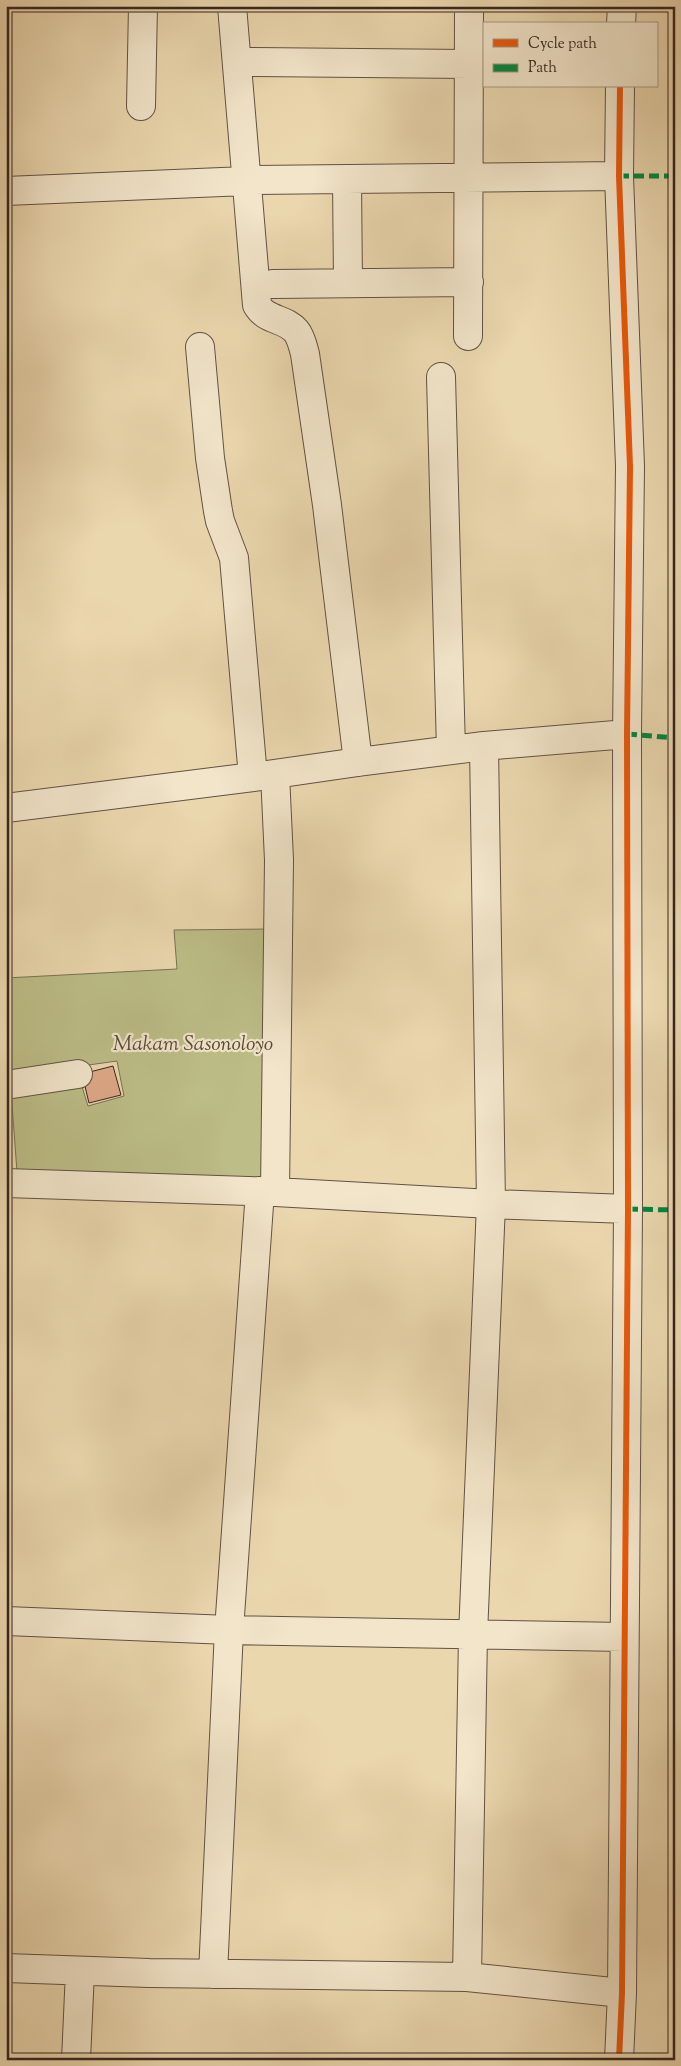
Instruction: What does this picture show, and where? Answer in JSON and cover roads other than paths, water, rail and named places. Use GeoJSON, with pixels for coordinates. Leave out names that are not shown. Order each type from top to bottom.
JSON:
{"type":"FeatureCollection","features":[{"type":"Feature","properties":{"kind":"street"},"geometry":{"type":"LineString","coordinates":[[142,106],[143,6]]}},
{"type":"Feature","properties":{"kind":"street"},"geometry":{"type":"LineString","coordinates":[[232,6],[257,305],[265,315],[290,325],[301,340],[306,354],[327,504],[358,762]]}},
{"type":"Feature","properties":{"kind":"street"},"geometry":{"type":"LineString","coordinates":[[621,22],[622,6]]}},
{"type":"Feature","properties":{"kind":"street"},"geometry":{"type":"LineString","coordinates":[[468,336],[469,11]]}},
{"type":"Feature","properties":{"kind":"street"},"geometry":{"type":"LineString","coordinates":[[247,62],[468,64]]}},
{"type":"Feature","properties":{"kind":"street"},"geometry":{"type":"LineString","coordinates":[[619,2060],[622,1993],[628,1209],[627,734],[630,466],[620,176],[620,88]]}},
{"type":"Feature","properties":{"kind":"street"},"geometry":{"type":"LineString","coordinates":[[6,191],[248,180],[620,176]]}},
{"type":"Feature","properties":{"kind":"street"},"geometry":{"type":"LineString","coordinates":[[347,179],[348,283]]}},
{"type":"Feature","properties":{"kind":"street"},"geometry":{"type":"LineString","coordinates":[[273,284],[469,282]]}},
{"type":"Feature","properties":{"kind":"street"},"geometry":{"type":"LineString","coordinates":[[200,347],[210,458],[218,511],[234,558],[264,776],[279,860],[267,1191],[229,1630],[213,1974]]}},
{"type":"Feature","properties":{"kind":"street"},"geometry":{"type":"LineString","coordinates":[[441,377],[452,750]]}},
{"type":"Feature","properties":{"kind":"street"},"geometry":{"type":"LineString","coordinates":[[6,808],[484,746],[627,734]]}},
{"type":"Feature","properties":{"kind":"street"},"geometry":{"type":"LineString","coordinates":[[467,1976],[473,1634],[491,1204],[484,746]]}},
{"type":"Feature","properties":{"kind":"street"},"geometry":{"type":"LineString","coordinates":[[6,1084],[78,1074]]}},
{"type":"Feature","properties":{"kind":"street"},"geometry":{"type":"LineString","coordinates":[[6,1183],[267,1191],[491,1204],[628,1209]]}},
{"type":"Feature","properties":{"kind":"street"},"geometry":{"type":"LineString","coordinates":[[6,1621],[229,1630],[624,1637]]}},
{"type":"Feature","properties":{"kind":"street"},"geometry":{"type":"LineString","coordinates":[[6,1968],[213,1974],[467,1976],[622,1993]]}},
{"type":"Feature","properties":{"kind":"street"},"geometry":{"type":"LineString","coordinates":[[76,2060],[80,1971]]}},
{"type":"Feature","properties":{"kind":"park label","name":"Makam Sasonoloyo"},"geometry":{"type":"Point","coordinates":[193,1045]}}]}
